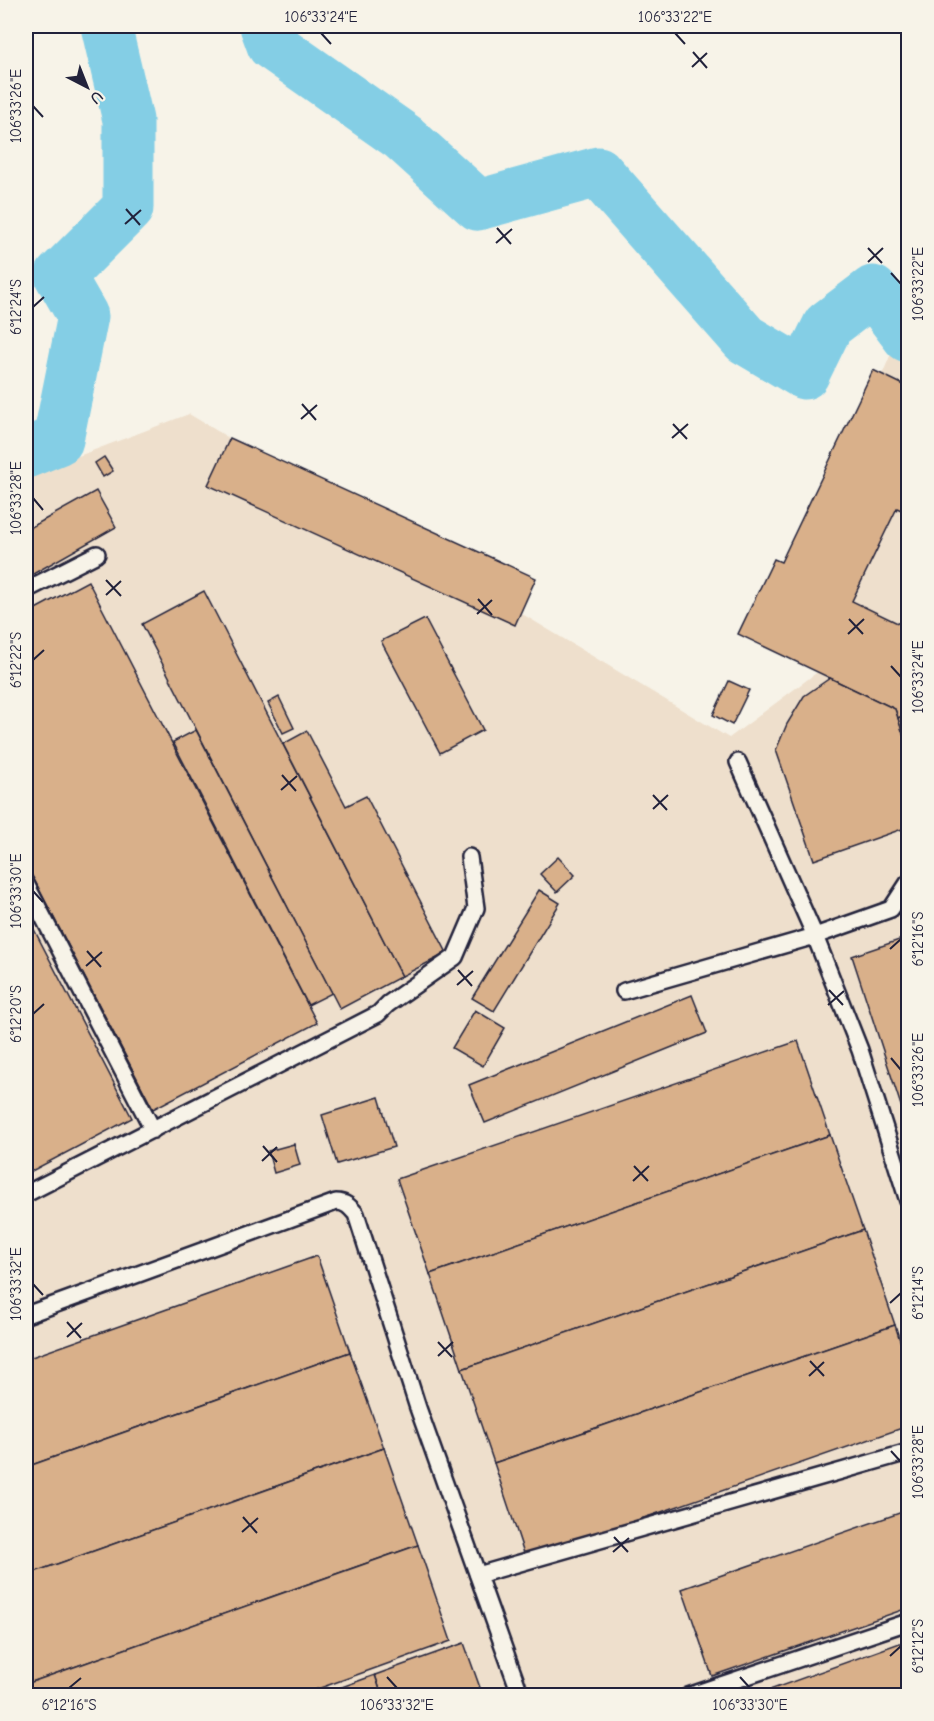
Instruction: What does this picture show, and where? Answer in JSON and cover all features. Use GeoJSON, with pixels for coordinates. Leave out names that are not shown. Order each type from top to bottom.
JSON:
{"type":"FeatureCollection","features":[{"type":"Feature","properties":{"kind":"lane"},"geometry":{"type":"LineString","coordinates":[[26,590],[97,554]]}},
{"type":"Feature","properties":{"kind":"lane"},"geometry":{"type":"LineString","coordinates":[[738,762],[815,936],[860,1050],[909,1201]]}},
{"type":"Feature","properties":{"kind":"lane"},"geometry":{"type":"LineString","coordinates":[[26,1194],[378,1014],[455,957],[476,908],[469,857]]}},
{"type":"Feature","properties":{"kind":"lane"},"geometry":{"type":"LineString","coordinates":[[624,991],[815,936],[891,909],[909,883]]}},
{"type":"Feature","properties":{"kind":"lane"},"geometry":{"type":"LineString","coordinates":[[26,884],[153,1130]]}},
{"type":"Feature","properties":{"kind":"lane"},"geometry":{"type":"LineString","coordinates":[[26,1315],[336,1202],[343,1202],[356,1214],[418,1408],[521,1695]]}},
{"type":"Feature","properties":{"kind":"lane"},"geometry":{"type":"LineString","coordinates":[[478,1575],[909,1452]]}},
{"type":"Feature","properties":{"kind":"lane"},"geometry":{"type":"LineString","coordinates":[[688,1695],[909,1622]]}},
{"type":"Feature","properties":{"kind":"shaded area"},"geometry":{"type":"Polygon","coordinates":[[[908,314],[908,1695],[26,1696],[26,476],[189,414],[729,738],[851,647],[806,553],[908,314]]]}},
{"type":"Feature","properties":{"kind":"building"},"geometry":{"type":"Polygon","coordinates":[[[873,370],[908,387],[908,513],[897,508],[852,601],[908,628],[908,714],[898,718],[895,709],[738,634],[774,559],[781,562],[873,370]]]}},
{"type":"Feature","properties":{"kind":"building"},"geometry":{"type":"Polygon","coordinates":[[[230,438],[536,578],[515,625],[208,485],[230,438]]]}},
{"type":"Feature","properties":{"kind":"building"},"geometry":{"type":"Polygon","coordinates":[[[104,457],[113,471],[103,477],[95,463],[104,457]]]}},
{"type":"Feature","properties":{"kind":"building"},"geometry":{"type":"Polygon","coordinates":[[[96,491],[116,527],[26,578],[26,530],[96,491]]]}},
{"type":"Feature","properties":{"kind":"building"},"geometry":{"type":"Polygon","coordinates":[[[88,581],[317,1023],[153,1109],[26,864],[26,614],[88,581]]]}},
{"type":"Feature","properties":{"kind":"building"},"geometry":{"type":"Polygon","coordinates":[[[204,591],[402,976],[340,1009],[142,624],[204,591]]]}},
{"type":"Feature","properties":{"kind":"building"},"geometry":{"type":"Polygon","coordinates":[[[425,619],[483,730],[440,753],[381,641],[425,619]]]}},
{"type":"Feature","properties":{"kind":"building"},"geometry":{"type":"Polygon","coordinates":[[[830,678],[895,709],[908,749],[908,827],[814,860],[776,750],[787,724],[804,696],[830,678]]]}},
{"type":"Feature","properties":{"kind":"building"},"geometry":{"type":"Polygon","coordinates":[[[729,681],[749,690],[732,725],[713,715],[729,681]]]}},
{"type":"Feature","properties":{"kind":"building"},"geometry":{"type":"Polygon","coordinates":[[[279,697],[294,728],[283,733],[268,703],[279,697]]]}},
{"type":"Feature","properties":{"kind":"building"},"geometry":{"type":"Polygon","coordinates":[[[908,714],[908,749],[898,718],[908,714]]]}},
{"type":"Feature","properties":{"kind":"building"},"geometry":{"type":"Polygon","coordinates":[[[196,730],[332,993],[308,1005],[173,742],[196,730]]]}},
{"type":"Feature","properties":{"kind":"building"},"geometry":{"type":"Polygon","coordinates":[[[307,731],[346,806],[366,796],[447,953],[402,976],[283,744],[307,731]]]}},
{"type":"Feature","properties":{"kind":"building"},"geometry":{"type":"Polygon","coordinates":[[[558,857],[575,875],[557,892],[540,874],[558,857]]]}},
{"type":"Feature","properties":{"kind":"building"},"geometry":{"type":"Polygon","coordinates":[[[539,890],[560,903],[494,1011],[472,998],[539,890]]]}},
{"type":"Feature","properties":{"kind":"building"},"geometry":{"type":"Polygon","coordinates":[[[26,914],[132,1118],[26,1174],[26,914]]]}},
{"type":"Feature","properties":{"kind":"building"},"geometry":{"type":"Polygon","coordinates":[[[908,937],[908,1127],[852,956],[908,937]]]}},
{"type":"Feature","properties":{"kind":"building"},"geometry":{"type":"Polygon","coordinates":[[[692,995],[707,1033],[485,1123],[469,1085],[692,995]]]}},
{"type":"Feature","properties":{"kind":"building"},"geometry":{"type":"Polygon","coordinates":[[[475,1010],[505,1028],[483,1066],[452,1048],[475,1010]]]}},
{"type":"Feature","properties":{"kind":"building"},"geometry":{"type":"Polygon","coordinates":[[[798,1041],[830,1135],[430,1274],[397,1179],[798,1041]]]}},
{"type":"Feature","properties":{"kind":"building"},"geometry":{"type":"Polygon","coordinates":[[[379,1097],[394,1147],[337,1164],[322,1115],[379,1097]]]}},
{"type":"Feature","properties":{"kind":"building"},"geometry":{"type":"Polygon","coordinates":[[[830,1135],[863,1230],[462,1369],[430,1274],[830,1135]]]}},
{"type":"Feature","properties":{"kind":"building"},"geometry":{"type":"Polygon","coordinates":[[[294,1144],[300,1165],[274,1173],[268,1151],[294,1144]]]}},
{"type":"Feature","properties":{"kind":"building"},"geometry":{"type":"Polygon","coordinates":[[[863,1230],[895,1325],[494,1463],[462,1369],[863,1230]]]}},
{"type":"Feature","properties":{"kind":"building"},"geometry":{"type":"Polygon","coordinates":[[[317,1256],[350,1352],[26,1467],[26,1359],[317,1256]]]}},
{"type":"Feature","properties":{"kind":"building"},"geometry":{"type":"Polygon","coordinates":[[[895,1325],[908,1365],[908,1426],[526,1559],[494,1463],[895,1325]]]}},
{"type":"Feature","properties":{"kind":"building"},"geometry":{"type":"Polygon","coordinates":[[[350,1352],[384,1448],[26,1575],[26,1467],[350,1352]]]}},
{"type":"Feature","properties":{"kind":"building"},"geometry":{"type":"Polygon","coordinates":[[[384,1448],[418,1545],[26,1684],[26,1575],[384,1448]]]}},
{"type":"Feature","properties":{"kind":"building"},"geometry":{"type":"Polygon","coordinates":[[[908,1510],[908,1608],[712,1676],[682,1589],[908,1510]]]}},
{"type":"Feature","properties":{"kind":"building"},"geometry":{"type":"Polygon","coordinates":[[[418,1545],[451,1641],[298,1696],[26,1696],[26,1684],[418,1545]]]}},
{"type":"Feature","properties":{"kind":"building"},"geometry":{"type":"Polygon","coordinates":[[[908,1640],[908,1696],[753,1696],[908,1640]]]}},
{"type":"Feature","properties":{"kind":"building"},"geometry":{"type":"Polygon","coordinates":[[[464,1643],[483,1696],[382,1696],[375,1675],[464,1643]]]}},
{"type":"Feature","properties":{"kind":"building"},"geometry":{"type":"Polygon","coordinates":[[[375,1675],[382,1696],[317,1696],[375,1675]]]}},
{"type":"Feature","properties":{"kind":"waterway"},"geometry":{"type":"LineString","coordinates":[[26,453],[58,440],[83,316],[60,276],[128,208],[128,120],[106,26]]}},
{"type":"Feature","properties":{"kind":"waterway"},"geometry":{"type":"LineString","coordinates":[[265,26],[272,45],[403,137],[478,205],[598,172],[745,339],[804,374],[828,325],[873,291],[908,337]]}}]}
